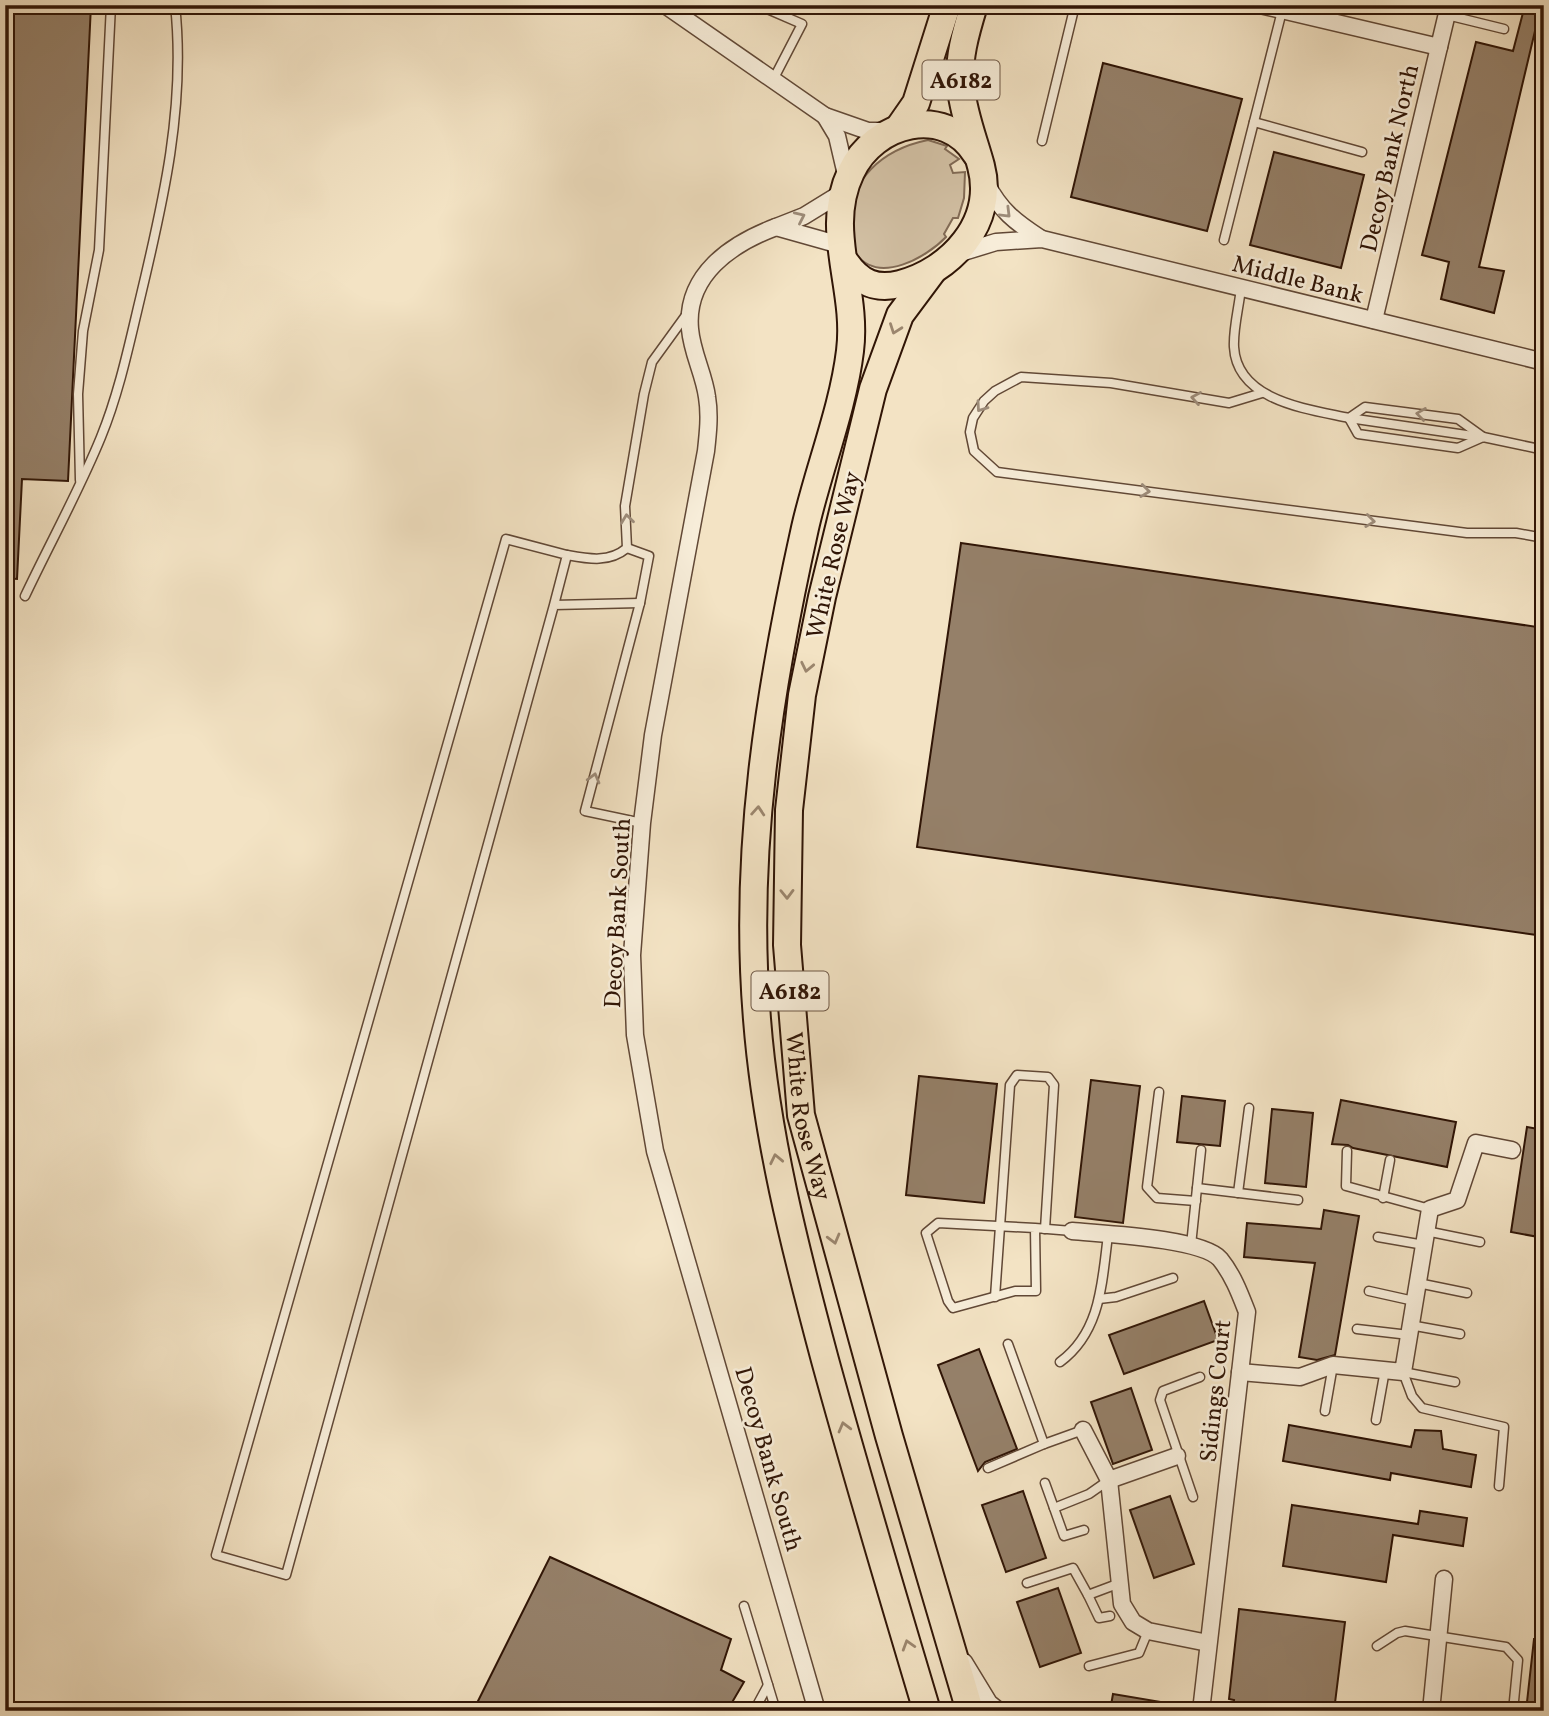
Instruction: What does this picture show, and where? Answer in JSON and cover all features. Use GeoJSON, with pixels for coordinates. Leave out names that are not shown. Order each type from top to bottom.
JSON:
{"type":"FeatureCollection","features":[{"type":"Feature","properties":{"kind":"highway","name":"White Rose Way"},"geometry":{"type":"LineString","coordinates":[[927,1711],[858,1481],[800,1268],[771,1135],[757,1017],[755,884],[762,760],[771,694],[806,524],[850,356],[853,319],[838,217],[845,187],[861,156],[896,129],[916,103],[947,5]]}},
{"type":"Feature","properties":{"kind":"highway","name":"White Rose Way"},"geometry":{"type":"LineString","coordinates":[[970,1711],[889,1436],[801,1115],[791,1020],[786,874],[802,695],[839,525],[873,389],[900,314],[932,272],[955,254],[977,222],[984,188],[960,86],[962,52],[974,5]]}},
{"type":"Feature","properties":{"kind":"highway"},"geometry":{"type":"LineString","coordinates":[[896,129],[910,124],[942,126],[958,132],[979,165]]}},
{"type":"Feature","properties":{"kind":"highway","name":"White Rose Way"},"geometry":{"type":"LineString","coordinates":[[843,254],[856,277],[867,285],[888,287],[932,272]]}},
{"type":"Feature","properties":{"kind":"street"},"geometry":{"type":"LineString","coordinates":[[665,5],[825,116],[868,131],[896,129]]}},
{"type":"Feature","properties":{"kind":"street"},"geometry":{"type":"LineString","coordinates":[[1260,5],[1439,47]]}},
{"type":"Feature","properties":{"kind":"street","name":"Decoy Bank North"},"geometry":{"type":"LineString","coordinates":[[1374,320],[1448,10]]}},
{"type":"Feature","properties":{"kind":"street"},"geometry":{"type":"LineString","coordinates":[[689,310],[698,286],[710,267],[726,251],[745,239],[804,216],[845,187],[837,136],[825,116]]}},
{"type":"Feature","properties":{"kind":"street","name":"Middle Bank"},"geometry":{"type":"LineString","coordinates":[[979,165],[997,205],[1012,220],[1042,239]]}},
{"type":"Feature","properties":{"kind":"street"},"geometry":{"type":"LineString","coordinates":[[776,227],[843,254]]}},
{"type":"Feature","properties":{"kind":"street","name":"Middle Bank"},"geometry":{"type":"LineString","coordinates":[[955,254],[996,242],[1042,239],[1544,362]]}},
{"type":"Feature","properties":{"kind":"street","name":"Decoy Bank South"},"geometry":{"type":"LineString","coordinates":[[689,310],[693,346],[707,395],[707,440],[653,735],[642,823],[632,955],[635,1035],[655,1151],[817,1711]]}},
{"type":"Feature","properties":{"kind":"street"},"geometry":{"type":"LineString","coordinates":[[1240,1372],[1300,1377],[1333,1366],[1403,1372],[1430,1209],[1457,1200],[1476,1143],[1512,1150]]}},
{"type":"Feature","properties":{"kind":"street","name":"Sidings Court"},"geometry":{"type":"LineString","coordinates":[[1072,1231],[1191,1245],[1218,1257],[1236,1284],[1247,1312],[1201,1711]]}},
{"type":"Feature","properties":{"kind":"street"},"geometry":{"type":"LineString","coordinates":[[1083,1430],[1109,1480],[1122,1604],[1133,1622],[1148,1631],[1208,1643]]}},
{"type":"Feature","properties":{"kind":"street","name":"Sidings Court"},"geometry":{"type":"LineString","coordinates":[[1109,1480],[1177,1455]]}},
{"type":"Feature","properties":{"kind":"street"},"geometry":{"type":"LineString","coordinates":[[1432,1711],[1444,1579]]}},
{"type":"Feature","properties":{"kind":"street"},"geometry":{"type":"LineString","coordinates":[[947,1632],[989,1703],[999,1711]]}},
{"type":"Feature","properties":{"kind":"lane"},"geometry":{"type":"LineString","coordinates":[[80,482],[78,394],[83,331],[100,240],[111,5]]}},
{"type":"Feature","properties":{"kind":"lane"},"geometry":{"type":"LineString","coordinates":[[25,596],[102,436],[122,372],[164,201],[176,104],[178,59],[175,5]]}},
{"type":"Feature","properties":{"kind":"lane"},"geometry":{"type":"LineString","coordinates":[[758,5],[802,24],[773,80]]}},
{"type":"Feature","properties":{"kind":"lane"},"geometry":{"type":"LineString","coordinates":[[1042,141],[1075,5]]}},
{"type":"Feature","properties":{"kind":"lane"},"geometry":{"type":"LineString","coordinates":[[1448,10],[1504,29]]}},
{"type":"Feature","properties":{"kind":"lane"},"geometry":{"type":"LineString","coordinates":[[1224,240],[1283,11]]}},
{"type":"Feature","properties":{"kind":"lane"},"geometry":{"type":"LineString","coordinates":[[1254,122],[1362,152]]}},
{"type":"Feature","properties":{"kind":"lane"},"geometry":{"type":"LineString","coordinates":[[1241,288],[1234,346],[1236,362],[1262,393],[1293,406],[1349,418],[1483,437],[1544,450]]}},
{"type":"Feature","properties":{"kind":"lane"},"geometry":{"type":"LineString","coordinates":[[627,548],[625,506],[652,362],[689,310]]}},
{"type":"Feature","properties":{"kind":"lane"},"geometry":{"type":"LineString","coordinates":[[1262,393],[1229,403],[1111,383],[1021,377],[1003,386],[984,401],[973,418],[970,432],[974,450],[998,472],[1467,533],[1516,533],[1544,538]]}},
{"type":"Feature","properties":{"kind":"lane"},"geometry":{"type":"LineString","coordinates":[[1349,418],[1365,407],[1458,419],[1483,437]]}},
{"type":"Feature","properties":{"kind":"lane"},"geometry":{"type":"LineString","coordinates":[[1349,418],[1358,434],[1446,447],[1458,448],[1483,437]]}},
{"type":"Feature","properties":{"kind":"lane"},"geometry":{"type":"LineString","coordinates":[[567,555],[286,1575],[216,1555],[506,539],[594,559],[617,557],[627,548]]}},
{"type":"Feature","properties":{"kind":"lane"},"geometry":{"type":"LineString","coordinates":[[627,548],[649,556],[640,603],[585,811],[642,823]]}},
{"type":"Feature","properties":{"kind":"lane"},"geometry":{"type":"LineString","coordinates":[[554,605],[640,603]]}},
{"type":"Feature","properties":{"kind":"lane"},"geometry":{"type":"LineString","coordinates":[[995,1297],[1010,1085],[1017,1075],[1023,1074],[1048,1077],[1054,1085],[1045,1229]]}},
{"type":"Feature","properties":{"kind":"lane"},"geometry":{"type":"LineString","coordinates":[[1159,1092],[1147,1187],[1157,1198],[1196,1201]]}},
{"type":"Feature","properties":{"kind":"lane"},"geometry":{"type":"LineString","coordinates":[[1238,1193],[1249,1108]]}},
{"type":"Feature","properties":{"kind":"lane"},"geometry":{"type":"LineString","coordinates":[[1191,1245],[1201,1150]]}},
{"type":"Feature","properties":{"kind":"lane"},"geometry":{"type":"LineString","coordinates":[[1347,1151],[1346,1186],[1430,1209]]}},
{"type":"Feature","properties":{"kind":"lane"},"geometry":{"type":"LineString","coordinates":[[1382,1198],[1390,1160]]}},
{"type":"Feature","properties":{"kind":"lane"},"geometry":{"type":"LineString","coordinates":[[1197,1188],[1297,1200]]}},
{"type":"Feature","properties":{"kind":"lane"},"geometry":{"type":"LineString","coordinates":[[1035,1228],[1036,1291],[1015,1291],[953,1308],[948,1301],[926,1233],[938,1223],[1035,1228],[1072,1231]]}},
{"type":"Feature","properties":{"kind":"lane"},"geometry":{"type":"LineString","coordinates":[[1059,1362],[1069,1356],[1089,1328],[1099,1299],[1108,1235]]}},
{"type":"Feature","properties":{"kind":"lane"},"geometry":{"type":"LineString","coordinates":[[1378,1237],[1480,1242]]}},
{"type":"Feature","properties":{"kind":"lane"},"geometry":{"type":"LineString","coordinates":[[1099,1299],[1116,1297],[1173,1278]]}},
{"type":"Feature","properties":{"kind":"lane"},"geometry":{"type":"LineString","coordinates":[[1418,1283],[1467,1293]]}},
{"type":"Feature","properties":{"kind":"lane"},"geometry":{"type":"LineString","coordinates":[[1369,1291],[1414,1301]]}},
{"type":"Feature","properties":{"kind":"lane"},"geometry":{"type":"LineString","coordinates":[[1357,1329],[1460,1334]]}},
{"type":"Feature","properties":{"kind":"lane"},"geometry":{"type":"LineString","coordinates":[[1008,1344],[1044,1444]]}},
{"type":"Feature","properties":{"kind":"lane"},"geometry":{"type":"LineString","coordinates":[[1325,1411],[1333,1366]]}},
{"type":"Feature","properties":{"kind":"lane"},"geometry":{"type":"LineString","coordinates":[[1376,1420],[1385,1370]]}},
{"type":"Feature","properties":{"kind":"lane"},"geometry":{"type":"LineString","coordinates":[[1403,1372],[1455,1382]]}},
{"type":"Feature","properties":{"kind":"lane"},"geometry":{"type":"LineString","coordinates":[[1403,1372],[1412,1396],[1422,1408],[1504,1427],[1499,1486]]}},
{"type":"Feature","properties":{"kind":"lane"},"geometry":{"type":"LineString","coordinates":[[1193,1497],[1177,1455],[1160,1395],[1163,1391],[1200,1377]]}},
{"type":"Feature","properties":{"kind":"lane"},"geometry":{"type":"LineString","coordinates":[[988,1468],[1083,1430]]}},
{"type":"Feature","properties":{"kind":"lane"},"geometry":{"type":"LineString","coordinates":[[1054,1508],[1089,1493],[1109,1480]]}},
{"type":"Feature","properties":{"kind":"lane"},"geometry":{"type":"LineString","coordinates":[[1045,1483],[1064,1536],[1084,1530]]}},
{"type":"Feature","properties":{"kind":"lane"},"geometry":{"type":"LineString","coordinates":[[1027,1583],[1076,1569],[1099,1618],[1110,1616]]}},
{"type":"Feature","properties":{"kind":"lane"},"geometry":{"type":"LineString","coordinates":[[1088,1595],[1120,1583]]}},
{"type":"Feature","properties":{"kind":"lane"},"geometry":{"type":"LineString","coordinates":[[744,1606],[776,1711]]}},
{"type":"Feature","properties":{"kind":"lane"},"geometry":{"type":"LineString","coordinates":[[1089,1667],[1139,1653],[1148,1631]]}},
{"type":"Feature","properties":{"kind":"lane"},"geometry":{"type":"LineString","coordinates":[[1377,1646],[1405,1631],[1506,1647],[1518,1660],[1513,1711]]}},
{"type":"Feature","properties":{"kind":"lane"},"geometry":{"type":"LineString","coordinates":[[754,1711],[768,1685]]}},
{"type":"Feature","properties":{"kind":"shaded area"},"geometry":{"type":"Polygon","coordinates":[[[928,140],[947,146],[945,149],[959,159],[950,165],[953,173],[965,172],[964,198],[958,218],[953,218],[944,234],[946,237],[938,245],[915,259],[890,268],[866,263],[854,251],[851,235],[851,211],[862,181],[883,159],[912,144],[928,140]]]}},
{"type":"Feature","properties":{"kind":"building"},"geometry":{"type":"Polygon","coordinates":[[[5,5],[91,5],[68,481],[22,479],[17,579],[5,578],[5,5]]]}},
{"type":"Feature","properties":{"kind":"building"},"geometry":{"type":"Polygon","coordinates":[[[1525,5],[1544,5],[1544,33],[1535,31],[1479,267],[1504,271],[1494,313],[1441,299],[1449,262],[1422,255],[1476,42],[1513,51],[1525,5]]]}},
{"type":"Feature","properties":{"kind":"building"},"geometry":{"type":"Polygon","coordinates":[[[1103,63],[1242,99],[1207,231],[1071,197],[1103,63]]]}},
{"type":"Feature","properties":{"kind":"building"},"geometry":{"type":"Polygon","coordinates":[[[1274,152],[1364,175],[1341,268],[1250,245],[1274,152]]]}},
{"type":"Feature","properties":{"kind":"building"},"geometry":{"type":"Polygon","coordinates":[[[961,543],[1544,628],[1544,936],[917,847],[961,543]]]}},
{"type":"Feature","properties":{"kind":"building"},"geometry":{"type":"Polygon","coordinates":[[[919,1076],[997,1084],[984,1203],[906,1195],[919,1076]]]}},
{"type":"Feature","properties":{"kind":"building"},"geometry":{"type":"Polygon","coordinates":[[[1091,1080],[1140,1086],[1123,1223],[1075,1217],[1091,1080]]]}},
{"type":"Feature","properties":{"kind":"building"},"geometry":{"type":"Polygon","coordinates":[[[1182,1096],[1225,1101],[1220,1146],[1177,1142],[1182,1096]]]}},
{"type":"Feature","properties":{"kind":"building"},"geometry":{"type":"Polygon","coordinates":[[[1341,1100],[1456,1122],[1447,1167],[1348,1145],[1332,1144],[1341,1100]]]}},
{"type":"Feature","properties":{"kind":"building"},"geometry":{"type":"Polygon","coordinates":[[[1272,1109],[1313,1113],[1306,1187],[1265,1183],[1272,1109]]]}},
{"type":"Feature","properties":{"kind":"building"},"geometry":{"type":"Polygon","coordinates":[[[1527,1127],[1544,1130],[1544,1238],[1511,1232],[1527,1127]]]}},
{"type":"Feature","properties":{"kind":"building"},"geometry":{"type":"Polygon","coordinates":[[[1324,1210],[1359,1216],[1335,1355],[1317,1360],[1299,1357],[1315,1263],[1244,1257],[1247,1223],[1321,1229],[1324,1210]]]}},
{"type":"Feature","properties":{"kind":"building"},"geometry":{"type":"Polygon","coordinates":[[[1204,1301],[1218,1340],[1124,1374],[1109,1335],[1204,1301]]]}},
{"type":"Feature","properties":{"kind":"building"},"geometry":{"type":"Polygon","coordinates":[[[979,1349],[1017,1449],[985,1462],[978,1471],[938,1365],[979,1349]]]}},
{"type":"Feature","properties":{"kind":"building"},"geometry":{"type":"Polygon","coordinates":[[[1131,1388],[1152,1450],[1113,1464],[1091,1402],[1131,1388]]]}},
{"type":"Feature","properties":{"kind":"building"},"geometry":{"type":"Polygon","coordinates":[[[1289,1425],[1411,1447],[1415,1430],[1441,1431],[1443,1449],[1476,1455],[1471,1487],[1391,1473],[1390,1480],[1283,1461],[1289,1425]]]}},
{"type":"Feature","properties":{"kind":"building"},"geometry":{"type":"Polygon","coordinates":[[[1023,1491],[1046,1558],[1006,1572],[982,1505],[1023,1491]]]}},
{"type":"Feature","properties":{"kind":"building"},"geometry":{"type":"Polygon","coordinates":[[[1170,1496],[1194,1564],[1154,1578],[1130,1510],[1170,1496]]]}},
{"type":"Feature","properties":{"kind":"building"},"geometry":{"type":"Polygon","coordinates":[[[1292,1505],[1418,1524],[1420,1511],[1467,1518],[1463,1546],[1393,1535],[1386,1582],[1283,1566],[1292,1505]]]}},
{"type":"Feature","properties":{"kind":"building"},"geometry":{"type":"Polygon","coordinates":[[[550,1557],[731,1639],[721,1670],[744,1682],[727,1711],[473,1711],[550,1557]]]}},
{"type":"Feature","properties":{"kind":"building"},"geometry":{"type":"Polygon","coordinates":[[[1058,1588],[1081,1653],[1040,1667],[1017,1602],[1058,1588]]]}},
{"type":"Feature","properties":{"kind":"building"},"geometry":{"type":"Polygon","coordinates":[[[1239,1609],[1345,1622],[1334,1711],[1232,1711],[1234,1700],[1229,1699],[1239,1609]]]}},
{"type":"Feature","properties":{"kind":"building"},"geometry":{"type":"Polygon","coordinates":[[[1534,1639],[1544,1640],[1544,1711],[1526,1711],[1534,1639]]]}},
{"type":"Feature","properties":{"kind":"building"},"geometry":{"type":"Polygon","coordinates":[[[1113,1694],[1167,1703],[1166,1711],[1110,1711],[1113,1694]]]}}]}
